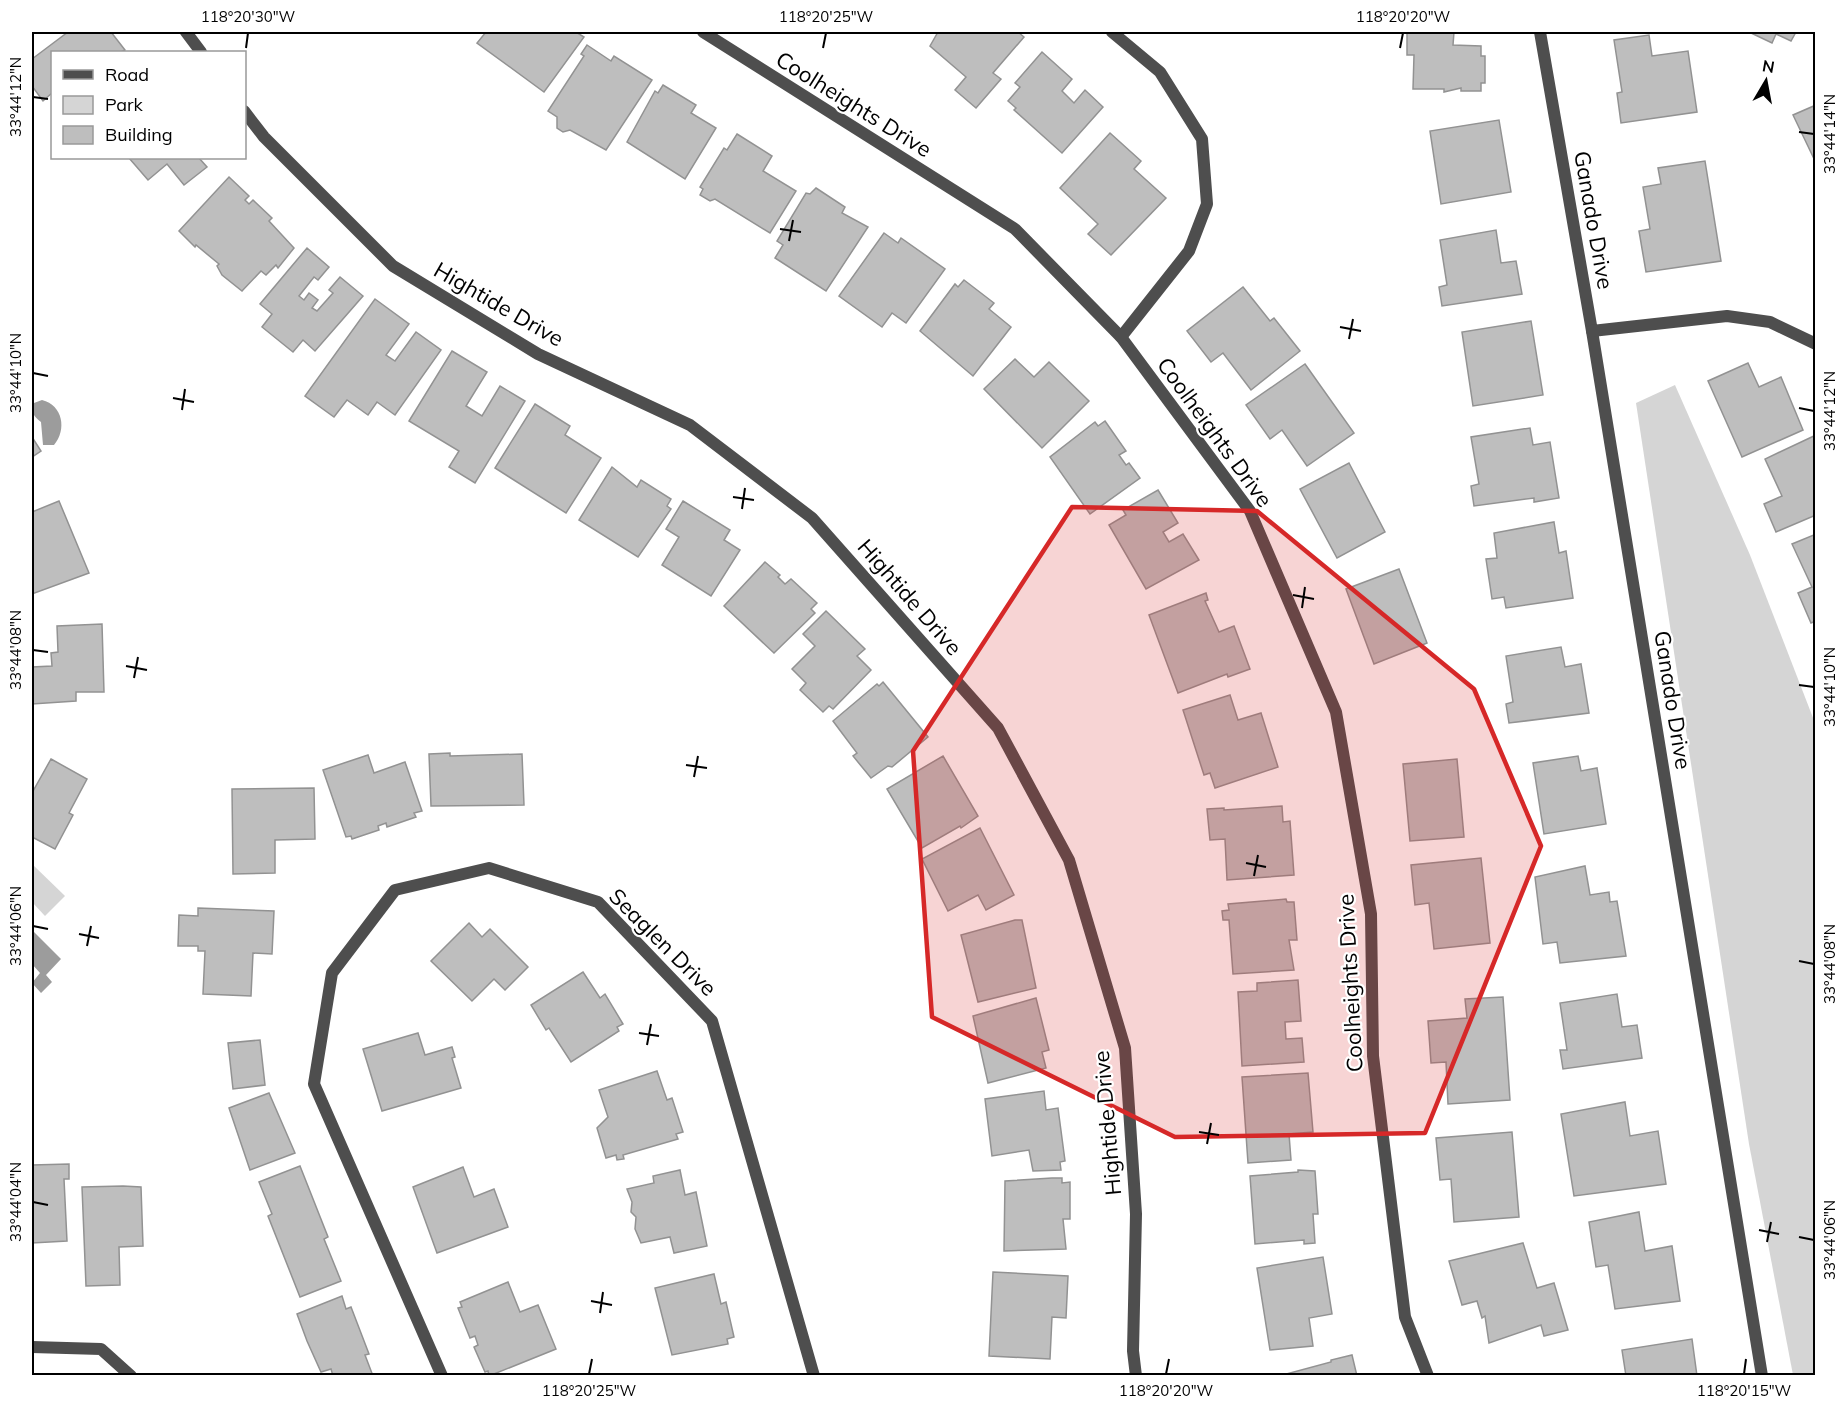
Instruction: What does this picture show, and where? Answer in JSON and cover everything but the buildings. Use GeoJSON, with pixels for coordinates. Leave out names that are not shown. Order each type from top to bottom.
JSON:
{"type":"FeatureCollection","features":[{"type":"Feature","properties":{"kind":"street"},"geometry":{"type":"LineString","coordinates":[[186,32],[200,51]]}},
{"type":"Feature","properties":{"kind":"street","name":"Coolheights Drive"},"geometry":{"type":"LineString","coordinates":[[703,32],[1015,229],[1121,337],[1250,511],[1336,712],[1371,914],[1373,1056],[1405,1317],[1428,1376]]}},
{"type":"Feature","properties":{"kind":"street"},"geometry":{"type":"LineString","coordinates":[[1112,32],[1160,72],[1202,139],[1207,204],[1189,251],[1121,337]]}},
{"type":"Feature","properties":{"kind":"street","name":"Ganado Drive"},"geometry":{"type":"LineString","coordinates":[[1540,32],[1592,331],[1762,1376]]}},
{"type":"Feature","properties":{"kind":"street","name":"Hightide Drive"},"geometry":{"type":"LineString","coordinates":[[246,114],[264,137],[393,266],[538,354],[690,425],[812,518],[998,728],[1069,860],[1125,1048],[1136,1214],[1133,1351],[1136,1376]]}},
{"type":"Feature","properties":{"kind":"street"},"geometry":{"type":"LineString","coordinates":[[1592,331],[1727,316],[1770,322],[1815,344]]}},
{"type":"Feature","properties":{"kind":"street","name":"Seaglen Drive"},"geometry":{"type":"LineString","coordinates":[[442,1376],[314,1084],[332,973],[395,890],[489,868],[598,902],[712,1021],[814,1376]]}},
{"type":"Feature","properties":{"kind":"street"},"geometry":{"type":"LineString","coordinates":[[32,1347],[101,1348],[130,1376]]}},
{"type":"Feature","properties":{"kind":"highlighted area"},"geometry":{"type":"Polygon","coordinates":[[[1072,507],[1257,511],[1474,689],[1541,846],[1425,1133],[1175,1137],[932,1017],[913,751],[1072,507]]]}},
{"type":"Feature","properties":{"kind":"green space"},"geometry":{"type":"Polygon","coordinates":[[[1675,385],[1750,555],[1815,723],[1815,1375],[1793,1375],[1749,1144],[1636,403],[1675,385]]]}},
{"type":"Feature","properties":{"kind":"green space"},"geometry":{"type":"Polygon","coordinates":[[[32,864],[65,896],[45,916],[32,902],[32,864]]]}},
{"type":"Feature","properties":{"kind":"shaded area"},"geometry":{"type":"Polygon","coordinates":[[[42,400],[55,407],[61,419],[61,432],[54,445],[43,445],[41,422],[33,411],[34,403],[42,400]]]}},
{"type":"Feature","properties":{"kind":"shaded area"},"geometry":{"type":"Polygon","coordinates":[[[32,930],[61,959],[46,975],[52,982],[41,993],[32,983],[40,973],[32,964],[32,930]]]}}]}
